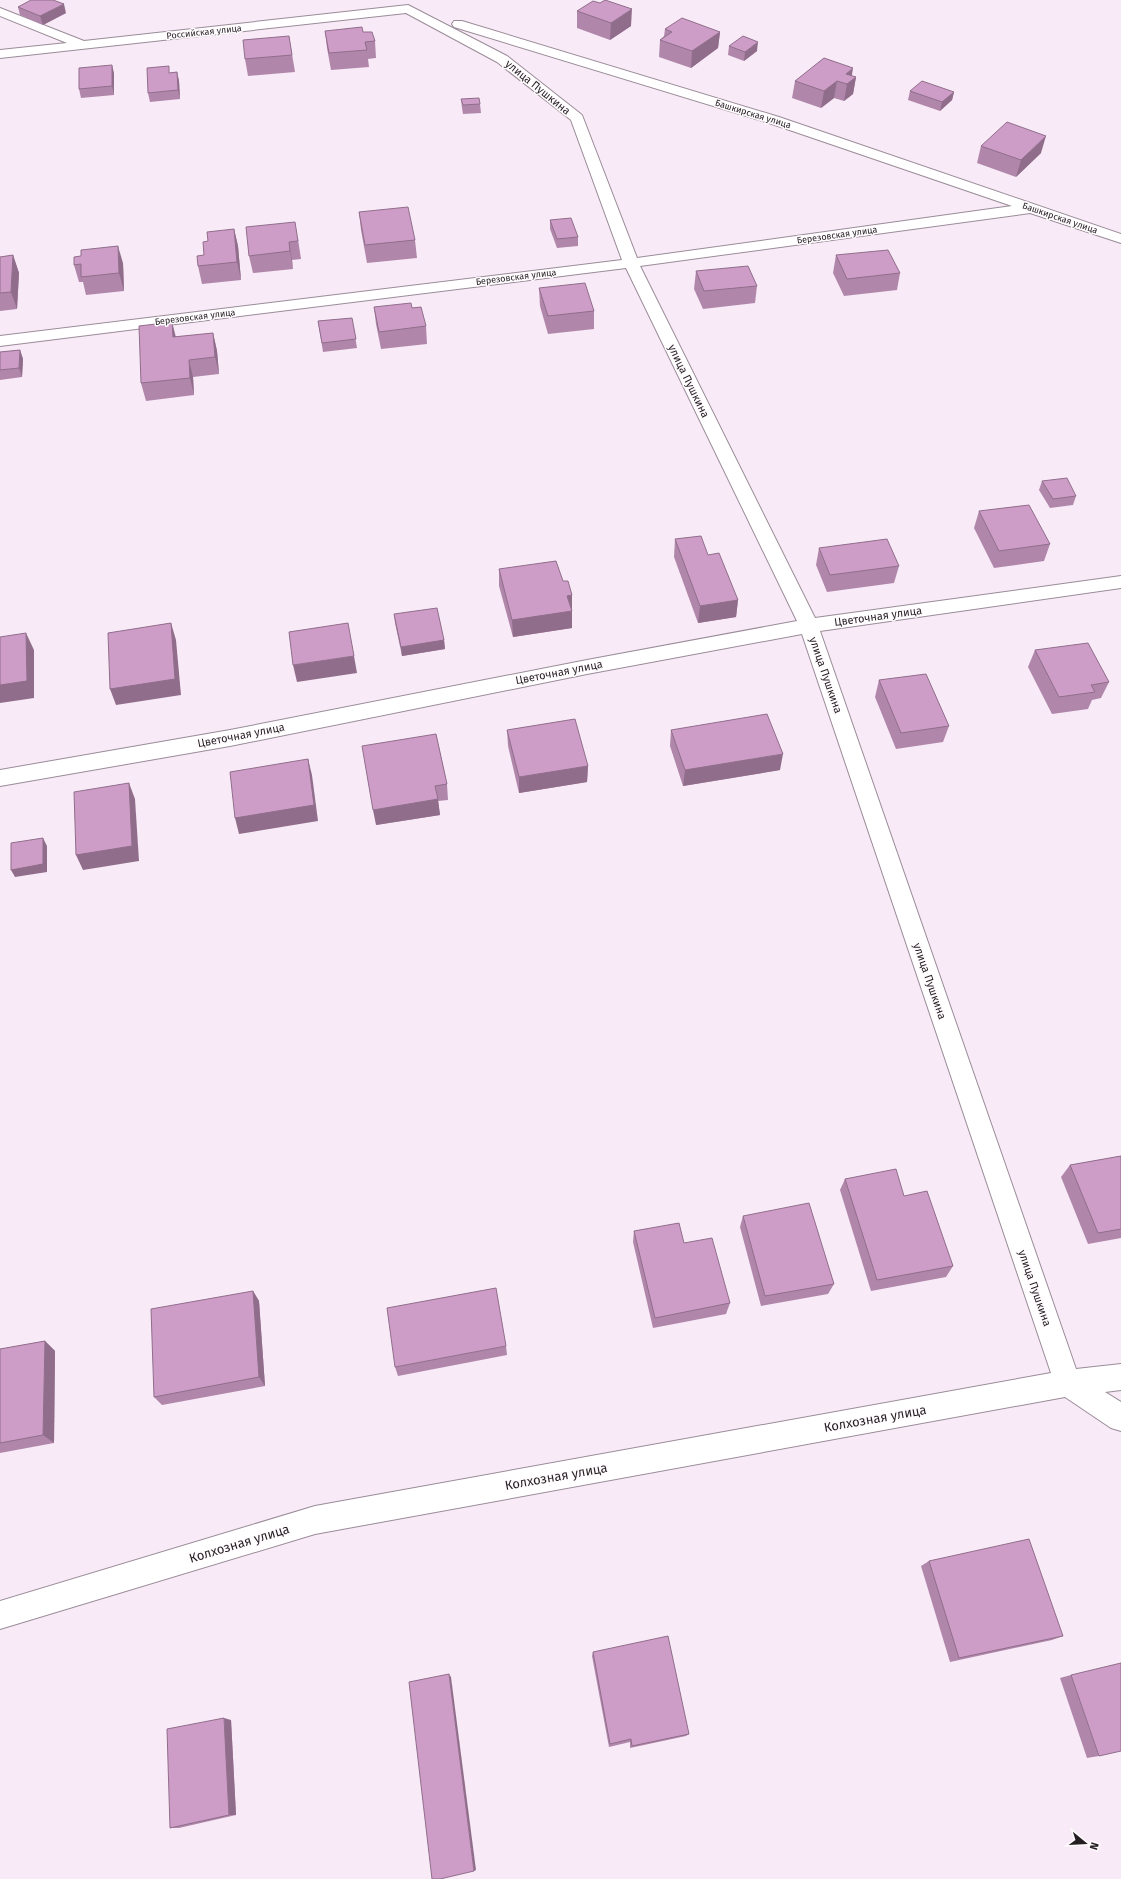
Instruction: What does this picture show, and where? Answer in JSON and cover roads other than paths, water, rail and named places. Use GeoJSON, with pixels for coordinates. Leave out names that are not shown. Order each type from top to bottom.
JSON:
{"type":"FeatureCollection","features":[{"type":"Feature","properties":{"kind":"street","name":"Башкирская улица"},"geometry":{"type":"LineString","coordinates":[[382,0],[774,120],[1121,239]]}},
{"type":"Feature","properties":{"kind":"street","name":"Российская улица"},"geometry":{"type":"LineString","coordinates":[[0,54],[408,9]]}},
{"type":"Feature","properties":{"kind":"street","name":"улица Пушкина"},"geometry":{"type":"LineString","coordinates":[[408,9],[502,58],[577,118],[631,263],[809,626],[1068,1383]]}},
{"type":"Feature","properties":{"kind":"street"},"geometry":{"type":"LineString","coordinates":[[0,12],[84,45]]}},
{"type":"Feature","properties":{"kind":"street","name":"Березовская улица"},"geometry":{"type":"LineString","coordinates":[[0,341],[631,263],[1032,208]]}},
{"type":"Feature","properties":{"kind":"street","name":"Цветочная улица"},"geometry":{"type":"LineString","coordinates":[[0,778],[230,738],[594,665],[809,626],[1121,582]]}},
{"type":"Feature","properties":{"kind":"street","name":"Колхозная улица"},"geometry":{"type":"LineString","coordinates":[[0,1615],[315,1520],[1068,1383],[1121,1377]]}},
{"type":"Feature","properties":{"kind":"street"},"geometry":{"type":"LineString","coordinates":[[1068,1383],[1121,1418]]}}]}
